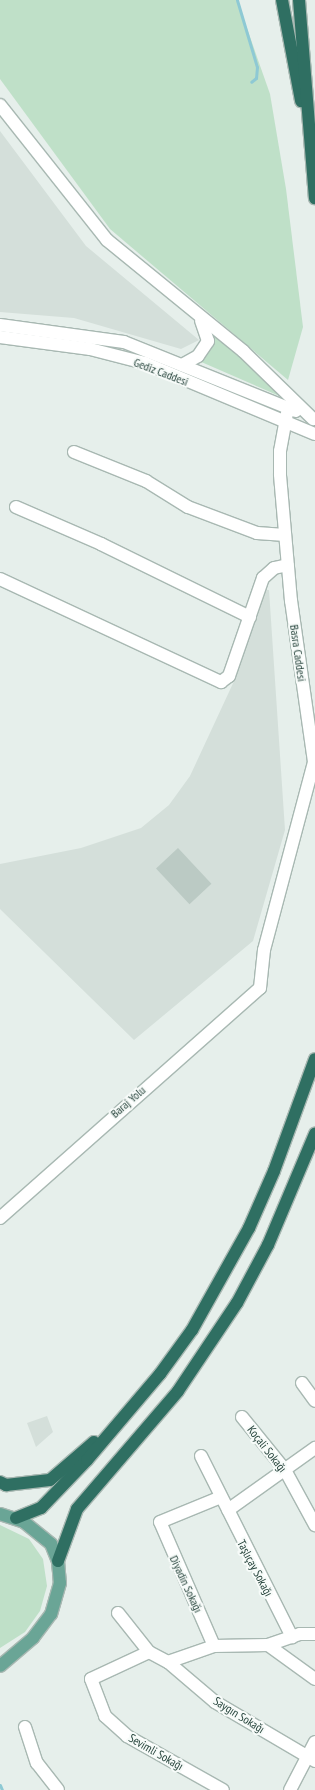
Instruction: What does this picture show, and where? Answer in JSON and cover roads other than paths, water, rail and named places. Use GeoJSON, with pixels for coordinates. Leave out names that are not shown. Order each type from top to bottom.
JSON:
{"type":"FeatureCollection","features":[{"type":"Feature","properties":{"kind":"highway"},"geometry":{"type":"LineString","coordinates":[[282,0],[312,157]]}},
{"type":"Feature","properties":{"kind":"highway"},"geometry":{"type":"LineString","coordinates":[[299,0],[315,198]]}},
{"type":"Feature","properties":{"kind":"highway"},"geometry":{"type":"LineString","coordinates":[[6,1515],[40,1508],[88,1460],[160,1374],[220,1284],[248,1228],[274,1171],[315,1059]]}},
{"type":"Feature","properties":{"kind":"highway"},"geometry":{"type":"LineString","coordinates":[[58,1561],[77,1509],[178,1391],[237,1303],[268,1245],[315,1134]]}},
{"type":"Feature","properties":{"kind":"highway"},"geometry":{"type":"LineString","coordinates":[[0,1482],[14,1485],[50,1480],[85,1451],[160,1374]]}},
{"type":"Feature","properties":{"kind":"main road"},"geometry":{"type":"LineString","coordinates":[[0,1666],[33,1638],[51,1614],[60,1583],[58,1561],[51,1544],[36,1529],[6,1515]]}},
{"type":"Feature","properties":{"kind":"street"},"geometry":{"type":"LineString","coordinates":[[0,105],[107,240],[201,320],[243,351],[314,420]]}},
{"type":"Feature","properties":{"kind":"street"},"geometry":{"type":"LineString","coordinates":[[182,365],[198,356],[208,341],[201,320]]}},
{"type":"Feature","properties":{"kind":"street","name":"Gediz Caddesi"},"geometry":{"type":"LineString","coordinates":[[0,325],[124,342],[288,408],[314,420]]}},
{"type":"Feature","properties":{"kind":"street","name":"Gediz Caddesi"},"geometry":{"type":"LineString","coordinates":[[0,337],[90,349],[145,363],[315,434]]}},
{"type":"Feature","properties":{"kind":"street","name":"Basra Caddesi"},"geometry":{"type":"LineString","coordinates":[[260,988],[264,950],[314,762],[288,565],[280,451],[284,420],[288,408]]}},
{"type":"Feature","properties":{"kind":"street"},"geometry":{"type":"LineString","coordinates":[[74,452],[146,481],[188,507],[258,534],[286,536]]}},
{"type":"Feature","properties":{"kind":"street"},"geometry":{"type":"LineString","coordinates":[[16,508],[101,544],[250,617]]}},
{"type":"Feature","properties":{"kind":"street"},"geometry":{"type":"LineString","coordinates":[[0,579],[218,682],[229,676],[263,578],[274,568],[288,565]]}},
{"type":"Feature","properties":{"kind":"street","name":"Baraj Yolu"},"geometry":{"type":"LineString","coordinates":[[0,1218],[260,988]]}},
{"type":"Feature","properties":{"kind":"street"},"geometry":{"type":"LineString","coordinates":[[302,1383],[315,1401]]}},
{"type":"Feature","properties":{"kind":"street","name":"Koçali Sokağı"},"geometry":{"type":"LineString","coordinates":[[242,1416],[285,1470],[315,1525]]}},
{"type":"Feature","properties":{"kind":"street"},"geometry":{"type":"LineString","coordinates":[[228,1510],[315,1448]]}},
{"type":"Feature","properties":{"kind":"street","name":"Taşlıçay Sokağı"},"geometry":{"type":"LineString","coordinates":[[201,1456],[292,1637]]}},
{"type":"Feature","properties":{"kind":"street","name":"Diyadin Sokağı"},"geometry":{"type":"LineString","coordinates":[[214,1646],[160,1522],[221,1497]]}},
{"type":"Feature","properties":{"kind":"street"},"geometry":{"type":"LineString","coordinates":[[118,1613],[149,1652]]}},
{"type":"Feature","properties":{"kind":"street"},"geometry":{"type":"LineString","coordinates":[[168,1662],[214,1646],[268,1644],[292,1637],[315,1634]]}},
{"type":"Feature","properties":{"kind":"street"},"geometry":{"type":"LineString","coordinates":[[268,1644],[315,1679]]}},
{"type":"Feature","properties":{"kind":"street","name":"Saygın Sokağı"},"geometry":{"type":"LineString","coordinates":[[149,1652],[168,1662],[215,1702],[312,1759]]}},
{"type":"Feature","properties":{"kind":"street","name":"Sevimli Sokağı"},"geometry":{"type":"LineString","coordinates":[[149,1652],[91,1679],[105,1716],[127,1736],[223,1790]]}},
{"type":"Feature","properties":{"kind":"street"},"geometry":{"type":"LineString","coordinates":[[25,1727],[37,1763],[58,1790]]}},
{"type":"Feature","properties":{"kind":"street"},"geometry":{"type":"LineString","coordinates":[[290,1790],[312,1759],[315,1742]]}},
{"type":"Feature","properties":{"kind":"waterway"},"geometry":{"type":"LineString","coordinates":[[237,0],[257,67],[256,78],[251,82]]}},
{"type":"Feature","properties":{"kind":"waterway"},"geometry":{"type":"LineString","coordinates":[[0,1785],[2,1790]]}}]}
